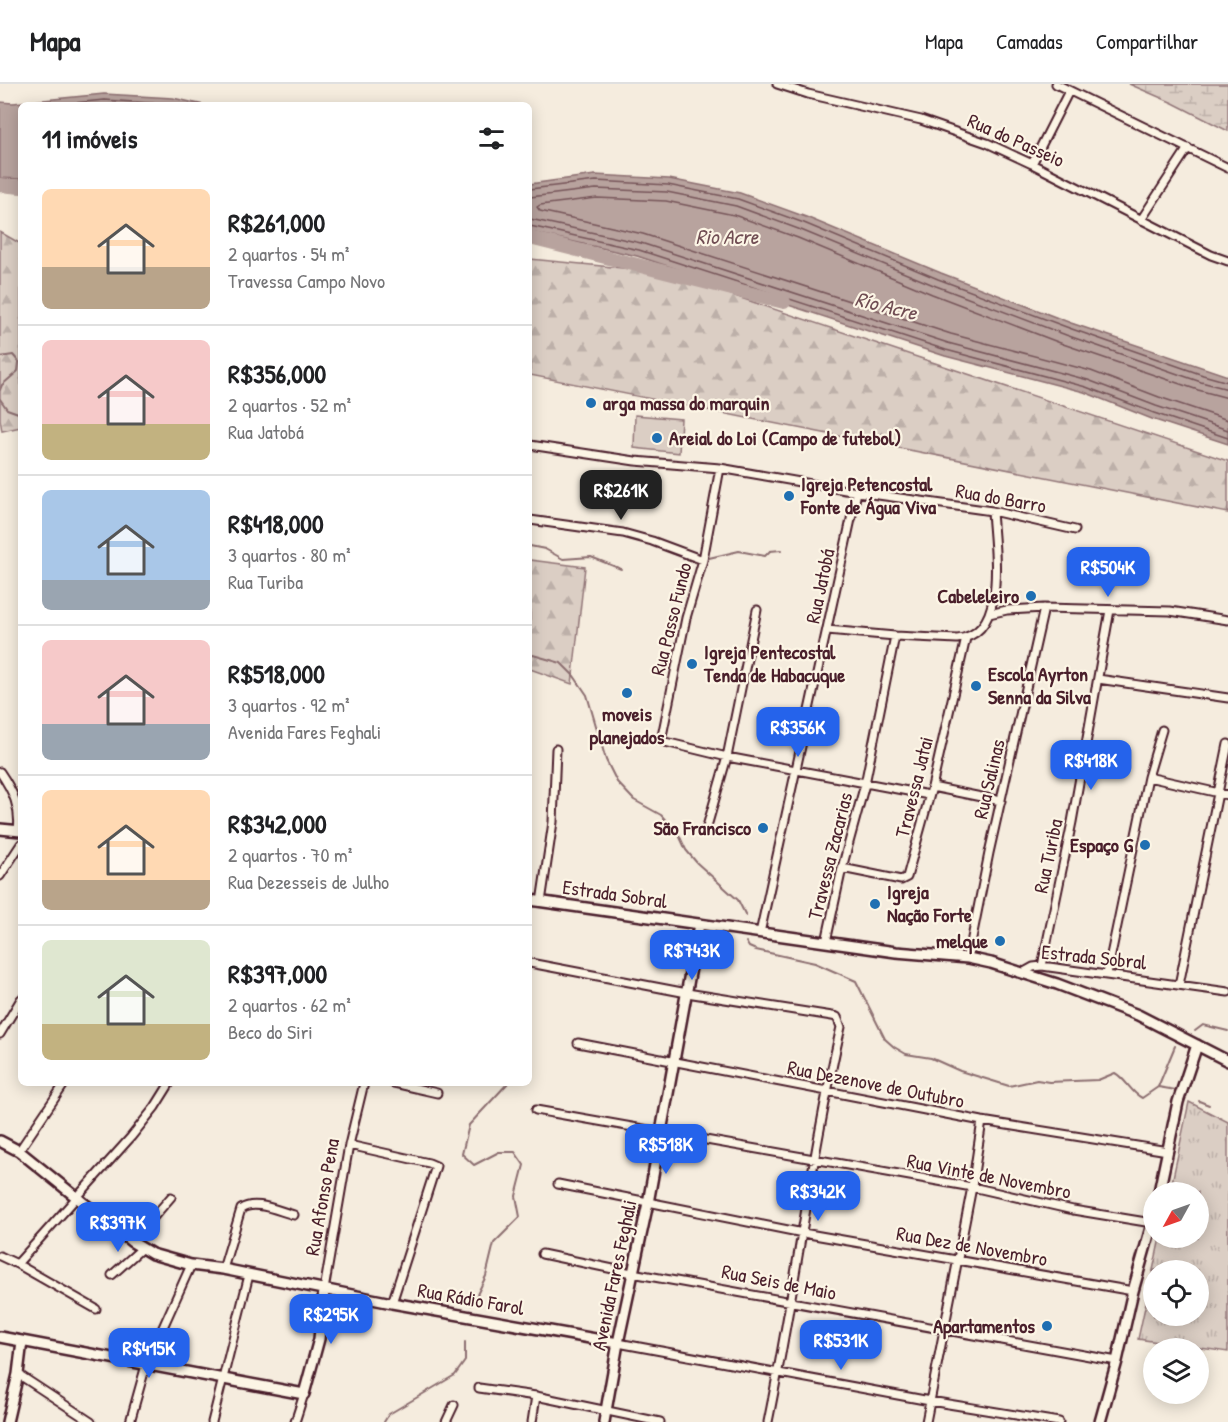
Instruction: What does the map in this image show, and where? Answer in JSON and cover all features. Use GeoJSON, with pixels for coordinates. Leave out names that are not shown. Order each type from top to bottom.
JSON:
{"type":"FeatureCollection","features":[{"type":"Feature","properties":{"kind":"street","name":"Rua do Passeio"},"geometry":{"type":"LineString","coordinates":[[777,84],[808,94],[953,130],[1032,164],[1211,255],[1228,261]]}},
{"type":"Feature","properties":{"kind":"street"},"geometry":{"type":"LineString","coordinates":[[1056,84],[1228,168]]}},
{"type":"Feature","properties":{"kind":"street"},"geometry":{"type":"LineString","coordinates":[[1032,164],[1069,91]]}},
{"type":"Feature","properties":{"kind":"street"},"geometry":{"type":"LineString","coordinates":[[1141,220],[1188,148]]}},
{"type":"Feature","properties":{"kind":"street","name":"Rua do Barro"},"geometry":{"type":"LineString","coordinates":[[532,445],[635,461],[720,468],[856,492],[992,512],[1075,530]]}},
{"type":"Feature","properties":{"kind":"street","name":"Rua Passo Fundo"},"geometry":{"type":"LineString","coordinates":[[720,468],[703,560],[686,618],[661,741],[727,758]]}},
{"type":"Feature","properties":{"kind":"street","name":"Rua Jatobá"},"geometry":{"type":"LineString","coordinates":[[760,933],[856,492]]}},
{"type":"Feature","properties":{"kind":"street"},"geometry":{"type":"LineString","coordinates":[[827,630],[895,636],[966,638],[978,633],[988,618],[996,582],[992,512]]}},
{"type":"Feature","properties":{"kind":"street"},"geometry":{"type":"LineString","coordinates":[[532,520],[623,533],[703,560]]}},
{"type":"Feature","properties":{"kind":"street"},"geometry":{"type":"LineString","coordinates":[[988,618],[1007,609],[1044,608],[1170,611],[1228,620]]}},
{"type":"Feature","properties":{"kind":"street","name":"Rua Salinas"},"geometry":{"type":"LineString","coordinates":[[968,958],[1044,608]]}},
{"type":"Feature","properties":{"kind":"street"},"geometry":{"type":"LineString","coordinates":[[706,830],[727,758],[757,610]]}},
{"type":"Feature","properties":{"kind":"street","name":"Rua Turiba"},"geometry":{"type":"LineString","coordinates":[[1042,966],[1074,811],[1110,610]]}},
{"type":"Feature","properties":{"kind":"street","name":"Travessa Zacarias"},"geometry":{"type":"LineString","coordinates":[[826,942],[842,868],[865,784],[895,636]]}},
{"type":"Feature","properties":{"kind":"street","name":"Travessa Jatai"},"geometry":{"type":"LineString","coordinates":[[842,868],[905,880],[932,787],[966,638]]}},
{"type":"Feature","properties":{"kind":"street"},"geometry":{"type":"LineString","coordinates":[[1098,679],[1228,698]]}},
{"type":"Feature","properties":{"kind":"street"},"geometry":{"type":"LineString","coordinates":[[1107,974],[1148,777],[1162,730]]}},
{"type":"Feature","properties":{"kind":"street"},"geometry":{"type":"LineString","coordinates":[[1179,985],[1228,744]]}},
{"type":"Feature","properties":{"kind":"street"},"geometry":{"type":"LineString","coordinates":[[541,902],[553,822],[556,749]]}},
{"type":"Feature","properties":{"kind":"street"},"geometry":{"type":"LineString","coordinates":[[727,758],[929,795]]}},
{"type":"Feature","properties":{"kind":"street"},"geometry":{"type":"LineString","coordinates":[[0,772],[18,808]]}},
{"type":"Feature","properties":{"kind":"street"},"geometry":{"type":"LineString","coordinates":[[1148,777],[1228,795]]}},
{"type":"Feature","properties":{"kind":"street"},"geometry":{"type":"LineString","coordinates":[[932,787],[1001,801]]}},
{"type":"Feature","properties":{"kind":"street"},"geometry":{"type":"LineString","coordinates":[[0,829],[18,831]]}},
{"type":"Feature","properties":{"kind":"street"},"geometry":{"type":"LineString","coordinates":[[0,876],[18,848]]}},
{"type":"Feature","properties":{"kind":"street","name":"Estrada Sobral"},"geometry":{"type":"LineString","coordinates":[[532,900],[896,952],[968,958],[1024,972],[1033,967],[1042,966],[1228,992]]}},
{"type":"Feature","properties":{"kind":"street","name":"Avenida Fares Feghali"},"geometry":{"type":"LineString","coordinates":[[605,1417],[618,1343],[648,1203],[699,924]]}},
{"type":"Feature","properties":{"kind":"street"},"geometry":{"type":"LineString","coordinates":[[532,963],[687,993],[837,1017],[840,1021],[841,1027],[827,1090],[789,1301],[779,1371],[768,1422]]}},
{"type":"Feature","properties":{"kind":"street"},"geometry":{"type":"LineString","coordinates":[[1024,972],[1138,1015],[1228,1061]]}},
{"type":"Feature","properties":{"kind":"street"},"geometry":{"type":"LineString","coordinates":[[0,1034],[18,1004]]}},
{"type":"Feature","properties":{"kind":"street","name":"Rua Dezenove de Outubro"},"geometry":{"type":"LineString","coordinates":[[578,1043],[672,1063],[827,1090],[982,1121],[1168,1151]]}},
{"type":"Feature","properties":{"kind":"street"},"geometry":{"type":"LineString","coordinates":[[1161,1182],[1178,1102],[1197,1045]]}},
{"type":"Feature","properties":{"kind":"street"},"geometry":{"type":"LineString","coordinates":[[20,1151],[63,1086]]}},
{"type":"Feature","properties":{"kind":"street"},"geometry":{"type":"LineString","coordinates":[[17,1264],[131,1137],[168,1086]]}},
{"type":"Feature","properties":{"kind":"street","name":"Rua Afonso Pena"},"geometry":{"type":"LineString","coordinates":[[295,1422],[319,1339],[324,1290],[349,1145],[363,1086]]}},
{"type":"Feature","properties":{"kind":"street"},"geometry":{"type":"LineString","coordinates":[[406,1086],[437,1093]]}},
{"type":"Feature","properties":{"kind":"street","name":"Rua Vinte de Novembro"},"geometry":{"type":"LineString","coordinates":[[536,1110],[972,1187],[1073,1210],[1143,1219]]}},
{"type":"Feature","properties":{"kind":"street"},"geometry":{"type":"LineString","coordinates":[[926,1422],[972,1187],[982,1121]]}},
{"type":"Feature","properties":{"kind":"street","name":"Rua Rádio Farol"},"geometry":{"type":"LineString","coordinates":[[0,1142],[20,1151],[75,1198],[141,1249],[152,1254],[190,1265],[224,1269],[392,1303],[618,1343]]}},
{"type":"Feature","properties":{"kind":"street"},"geometry":{"type":"LineString","coordinates":[[349,1145],[436,1166],[392,1303]]}},
{"type":"Feature","properties":{"kind":"street","name":"Rua Dez de Novembro"},"geometry":{"type":"LineString","coordinates":[[558,1184],[803,1233],[1133,1291]]}},
{"type":"Feature","properties":{"kind":"street"},"geometry":{"type":"LineString","coordinates":[[132,1242],[171,1197]]}},
{"type":"Feature","properties":{"kind":"street"},"geometry":{"type":"LineString","coordinates":[[224,1269],[237,1216],[241,1209],[250,1204],[294,1215]]}},
{"type":"Feature","properties":{"kind":"street"},"geometry":{"type":"LineString","coordinates":[[1100,1422],[1145,1248]]}},
{"type":"Feature","properties":{"kind":"street"},"geometry":{"type":"LineString","coordinates":[[112,1275],[141,1249]]}},
{"type":"Feature","properties":{"kind":"street","name":"Rua Seis de Maio"},"geometry":{"type":"LineString","coordinates":[[542,1254],[633,1273],[1117,1361]]}},
{"type":"Feature","properties":{"kind":"street"},"geometry":{"type":"LineString","coordinates":[[0,1256],[96,1309]]}},
{"type":"Feature","properties":{"kind":"street"},"geometry":{"type":"LineString","coordinates":[[130,1422],[146,1365],[190,1265]]}},
{"type":"Feature","properties":{"kind":"street"},"geometry":{"type":"LineString","coordinates":[[212,1422],[249,1275]]}},
{"type":"Feature","properties":{"kind":"street"},"geometry":{"type":"LineString","coordinates":[[0,1337],[304,1394]]}},
{"type":"Feature","properties":{"kind":"street"},"geometry":{"type":"LineString","coordinates":[[8,1422],[22,1341]]}},
{"type":"Feature","properties":{"kind":"street"},"geometry":{"type":"LineString","coordinates":[[618,1343],[779,1371],[930,1401],[1059,1422]]}},
{"type":"Feature","properties":{"kind":"street"},"geometry":{"type":"LineString","coordinates":[[18,1374],[90,1422]]}},
{"type":"Feature","properties":{"kind":"street"},"geometry":{"type":"LineString","coordinates":[[479,1388],[537,1396],[605,1417],[660,1422]]}},
{"type":"Feature","properties":{"kind":"street"},"geometry":{"type":"LineString","coordinates":[[531,1422],[537,1396]]}},
{"type":"Feature","properties":{"kind":"street"},"geometry":{"type":"LineString","coordinates":[[446,1422],[454,1405]]}},
{"type":"Feature","properties":{"kind":"green space"},"geometry":{"type":"Polygon","coordinates":[[[1129,84],[1228,84],[1228,131],[1173,103],[1129,84]]]}},
{"type":"Feature","properties":{"kind":"green space"},"geometry":{"type":"Polygon","coordinates":[[[0,232],[18,242],[18,428],[2,431],[0,419],[0,232]]]}},
{"type":"Feature","properties":{"kind":"green space"},"geometry":{"type":"Polygon","coordinates":[[[532,259],[663,272],[1228,461],[1228,513],[532,375],[532,259]]]}},
{"type":"Feature","properties":{"kind":"green space","name":"Areial do Loi (Campo de futebol)"},"geometry":{"type":"Polygon","coordinates":[[[635,415],[681,419],[679,453],[634,448],[635,415]]]}},
{"type":"Feature","properties":{"kind":"green space"},"geometry":{"type":"Polygon","coordinates":[[[532,560],[585,567],[572,684],[532,670],[532,560]]]}},
{"type":"Feature","properties":{"kind":"green space"},"geometry":{"type":"Polygon","coordinates":[[[1189,1102],[1228,1122],[1228,1352],[1209,1349],[1209,1338],[1138,1339],[1143,1316],[1143,1326],[1209,1326],[1209,1260],[1155,1260],[1158,1248],[1209,1248],[1209,1182],[1172,1182],[1189,1102]]]}},
{"type":"Feature","properties":{"kind":"water"},"geometry":{"type":"Polygon","coordinates":[[[104,94],[173,98],[191,102],[23,102],[104,94]]]}},
{"type":"Feature","properties":{"kind":"water"},"geometry":{"type":"Polygon","coordinates":[[[0,102],[18,103],[18,179],[0,178],[0,102]]]}},
{"type":"Feature","properties":{"kind":"water","name":"Rio Acre"},"geometry":{"type":"Polygon","coordinates":[[[595,175],[669,179],[740,193],[806,217],[941,273],[1071,323],[1228,376],[1228,444],[1152,419],[1084,392],[945,356],[637,256],[532,232],[532,184],[595,175]]]}},
{"type":"Feature","properties":{"kind":"waterway","name":"Río Acre"},"geometry":{"type":"LineString","coordinates":[[0,185],[18,187]]}},
{"type":"Feature","properties":{"kind":"waterway","name":"Río Acre"},"geometry":{"type":"LineString","coordinates":[[532,239],[784,302]]}},
{"type":"Feature","properties":{"kind":"waterway"},"geometry":{"type":"LineString","coordinates":[[0,357],[13,355],[18,361]]}},
{"type":"Feature","properties":{"kind":"waterway"},"geometry":{"type":"LineString","coordinates":[[0,390],[2,385],[18,371]]}},
{"type":"Feature","properties":{"kind":"waterway"},"geometry":{"type":"LineString","coordinates":[[0,399],[7,409],[18,413]]}},
{"type":"Feature","properties":{"kind":"waterway"},"geometry":{"type":"LineString","coordinates":[[532,546],[545,549],[563,559],[591,557],[621,569]]}},
{"type":"Feature","properties":{"kind":"waterway"},"geometry":{"type":"LineString","coordinates":[[709,558],[739,551],[765,556],[770,551],[781,550]]}},
{"type":"Feature","properties":{"kind":"waterway"},"geometry":{"type":"LineString","coordinates":[[532,655],[561,663],[574,676],[587,695],[606,760],[617,782],[634,800],[661,815],[679,835],[686,850],[697,863],[738,900],[746,916]]}},
{"type":"Feature","properties":{"kind":"waterway"},"geometry":{"type":"LineString","coordinates":[[746,942],[749,947],[756,950],[815,963],[856,981],[885,1039],[906,1054],[931,1058],[960,1071],[1009,1086],[1037,1080],[1049,1082],[1098,1080],[1115,1073],[1142,1098],[1158,1087],[1175,1046]]}},
{"type":"Feature","properties":{"kind":"waterway"},"geometry":{"type":"LineString","coordinates":[[1195,1031],[1203,1025],[1228,1031]]}},
{"type":"Feature","properties":{"kind":"waterway"},"geometry":{"type":"LineString","coordinates":[[472,1305],[486,1276],[494,1243],[520,1217],[516,1196],[524,1165],[515,1152],[499,1152],[474,1165],[462,1154],[469,1125],[505,1086]]}},
{"type":"Feature","properties":{"kind":"waterway"},"geometry":{"type":"LineString","coordinates":[[1158,1087],[1176,1090]]}},
{"type":"Feature","properties":{"kind":"waterway"},"geometry":{"type":"LineString","coordinates":[[1199,1101],[1209,1105]]}},
{"type":"Feature","properties":{"kind":"waterway"},"geometry":{"type":"LineString","coordinates":[[384,1422],[389,1414],[455,1375],[465,1361],[465,1342]]}},
{"type":"Feature","properties":{"kind":"place","name":"arga massa do marquin"},"geometry":{"type":"Point","coordinates":[591,403]}},
{"type":"Feature","properties":{"kind":"place","name":"Areial do Loi (Campo de futebol)"},"geometry":{"type":"Point","coordinates":[657,438]}},
{"type":"Feature","properties":{"kind":"place","name":"Igreja Petencostal Fonte de Água Viva"},"geometry":{"type":"Point","coordinates":[789,496]}},
{"type":"Feature","properties":{"kind":"place","name":"Cabeleleiro"},"geometry":{"type":"Point","coordinates":[1031,596]}},
{"type":"Feature","properties":{"kind":"place","name":"Igreja Pentecostal Tenda de Habacuque"},"geometry":{"type":"Point","coordinates":[692,664]}},
{"type":"Feature","properties":{"kind":"place","name":"Escola Ayrton Senna da Silva"},"geometry":{"type":"Point","coordinates":[976,686]}},
{"type":"Feature","properties":{"kind":"place","name":"moveis planejados"},"geometry":{"type":"Point","coordinates":[627,693]}},
{"type":"Feature","properties":{"kind":"place","name":"São Francisco"},"geometry":{"type":"Point","coordinates":[763,828]}},
{"type":"Feature","properties":{"kind":"place","name":"Espaço G"},"geometry":{"type":"Point","coordinates":[1145,845]}},
{"type":"Feature","properties":{"kind":"place","name":"Igreja Nação Forte"},"geometry":{"type":"Point","coordinates":[875,904]}},
{"type":"Feature","properties":{"kind":"place","name":"melque"},"geometry":{"type":"Point","coordinates":[1000,941]}},
{"type":"Feature","properties":{"kind":"place","name":"Apartamentos"},"geometry":{"type":"Point","coordinates":[1047,1326]}}]}
